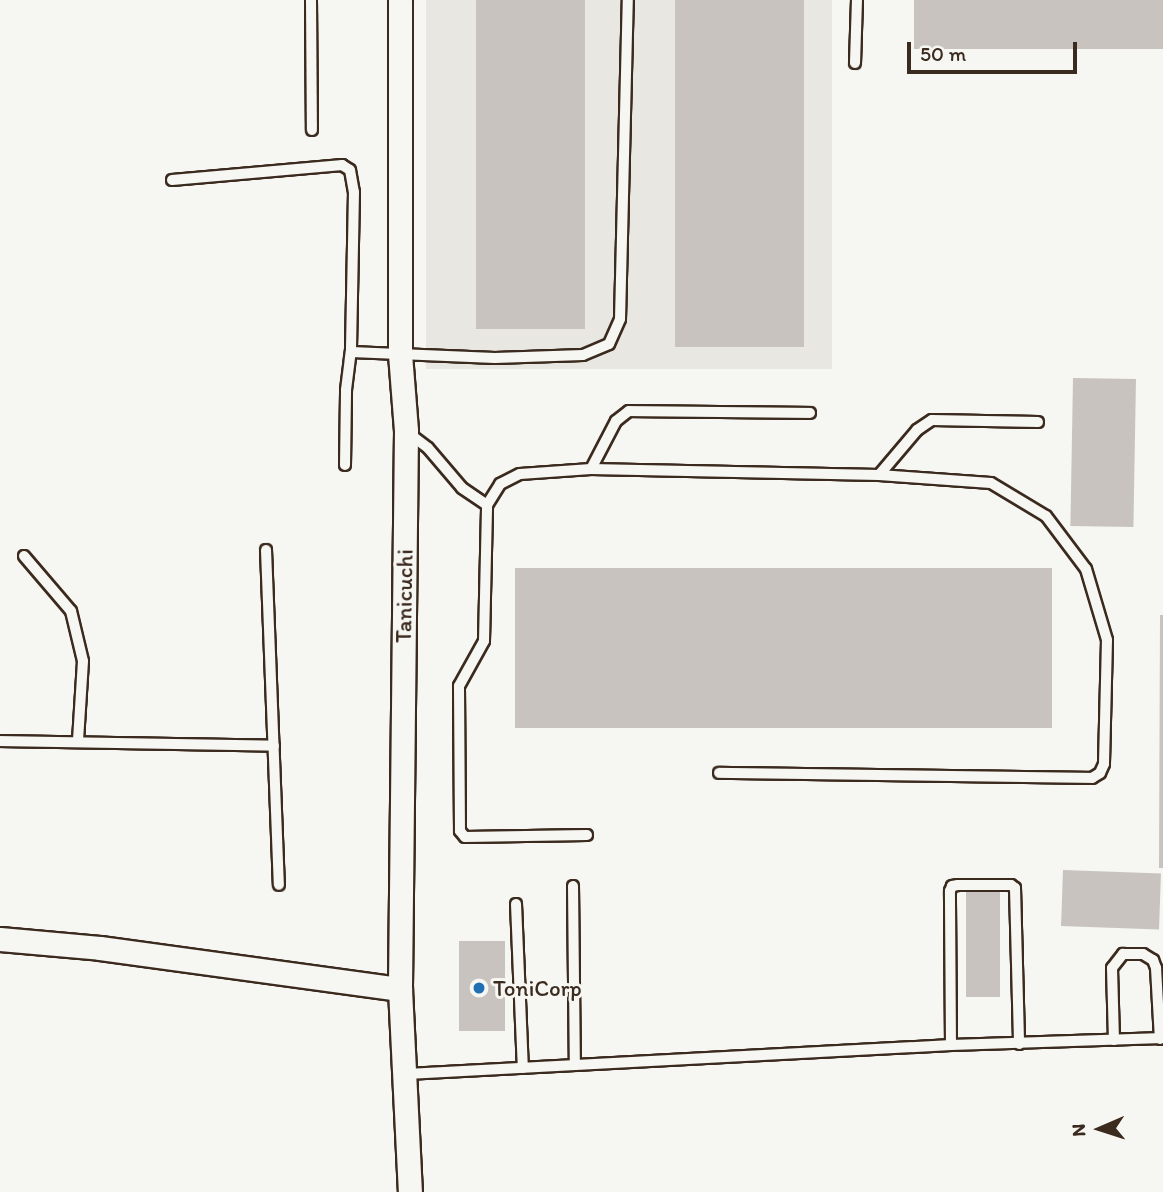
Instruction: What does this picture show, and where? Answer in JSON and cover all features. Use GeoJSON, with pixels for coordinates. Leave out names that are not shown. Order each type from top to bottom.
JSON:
{"type":"FeatureCollection","features":[{"type":"Feature","properties":{"kind":"street","name":"Tanicuchi"},"geometry":{"type":"LineString","coordinates":[[400,0],[400,354],[405,431],[400,989],[407,1074],[410,1192]]}},
{"type":"Feature","properties":{"kind":"street"},"geometry":{"type":"LineString","coordinates":[[0,939],[100,948],[400,989]]}},
{"type":"Feature","properties":{"kind":"lane"},"geometry":{"type":"LineString","coordinates":[[311,0],[312,130]]}},
{"type":"Feature","properties":{"kind":"lane"},"geometry":{"type":"LineString","coordinates":[[351,352],[495,358],[583,355],[609,344],[620,319],[628,0]]}},
{"type":"Feature","properties":{"kind":"lane"},"geometry":{"type":"LineString","coordinates":[[855,63],[857,0]]}},
{"type":"Feature","properties":{"kind":"lane"},"geometry":{"type":"LineString","coordinates":[[172,180],[342,165],[350,170],[354,192],[351,352],[346,390],[345,465]]}},
{"type":"Feature","properties":{"kind":"lane"},"geometry":{"type":"LineString","coordinates":[[591,469],[616,421],[629,411],[810,413]]}},
{"type":"Feature","properties":{"kind":"lane"},"geometry":{"type":"LineString","coordinates":[[879,475],[917,430],[932,420],[1038,422]]}},
{"type":"Feature","properties":{"kind":"lane"},"geometry":{"type":"LineString","coordinates":[[405,431],[428,448],[462,488],[486,505]]}},
{"type":"Feature","properties":{"kind":"lane"},"geometry":{"type":"LineString","coordinates":[[587,835],[465,837],[460,831],[459,686],[484,641],[486,505],[500,484],[520,474],[591,469],[879,475],[991,483],[1046,516],[1086,569],[1107,640],[1104,764],[1100,773],[1092,778],[719,773]]}},
{"type":"Feature","properties":{"kind":"lane"},"geometry":{"type":"LineString","coordinates":[[266,550],[279,885]]}},
{"type":"Feature","properties":{"kind":"lane"},"geometry":{"type":"LineString","coordinates":[[24,556],[71,611],[83,661],[78,740]]}},
{"type":"Feature","properties":{"kind":"lane"},"geometry":{"type":"LineString","coordinates":[[0,741],[78,740],[274,746]]}},
{"type":"Feature","properties":{"kind":"lane"},"geometry":{"type":"LineString","coordinates":[[951,1045],[950,891],[952,886],[958,885],[1011,885],[1016,888],[1019,1044]]}},
{"type":"Feature","properties":{"kind":"lane"},"geometry":{"type":"LineString","coordinates":[[573,886],[575,1065]]}},
{"type":"Feature","properties":{"kind":"lane"},"geometry":{"type":"LineString","coordinates":[[516,904],[523,1068]]}},
{"type":"Feature","properties":{"kind":"lane"},"geometry":{"type":"LineString","coordinates":[[407,1074],[951,1045],[1019,1044],[1114,1040],[1161,1038],[1156,968],[1153,960],[1143,954],[1123,954],[1112,968],[1114,1040]]}},
{"type":"Feature","properties":{"kind":"shaded area"},"geometry":{"type":"Polygon","coordinates":[[[426,0],[832,0],[832,369],[426,369],[426,0]]]}},
{"type":"Feature","properties":{"kind":"building"},"geometry":{"type":"Polygon","coordinates":[[[476,0],[585,0],[585,329],[476,329],[476,0]]]}},
{"type":"Feature","properties":{"kind":"building"},"geometry":{"type":"Polygon","coordinates":[[[675,0],[804,0],[804,347],[675,347],[675,0]]]}},
{"type":"Feature","properties":{"kind":"building"},"geometry":{"type":"Polygon","coordinates":[[[914,0],[1163,0],[1163,49],[914,49],[914,0]]]}},
{"type":"Feature","properties":{"kind":"building"},"geometry":{"type":"Polygon","coordinates":[[[1073,378],[1136,379],[1133,527],[1070,526],[1073,378]]]}},
{"type":"Feature","properties":{"kind":"building"},"geometry":{"type":"Polygon","coordinates":[[[515,568],[1052,568],[1052,728],[515,728],[515,568]]]}},
{"type":"Feature","properties":{"kind":"building"},"geometry":{"type":"Polygon","coordinates":[[[1160,615],[1163,615],[1163,868],[1159,868],[1160,615]]]}},
{"type":"Feature","properties":{"kind":"building"},"geometry":{"type":"Polygon","coordinates":[[[1063,870],[1161,873],[1159,929],[1061,926],[1063,870]]]}},
{"type":"Feature","properties":{"kind":"building"},"geometry":{"type":"Polygon","coordinates":[[[966,891],[1000,891],[1000,997],[966,997],[966,891]]]}},
{"type":"Feature","properties":{"kind":"building"},"geometry":{"type":"Polygon","coordinates":[[[459,941],[505,941],[505,1031],[459,1031],[459,941]]]}},
{"type":"Feature","properties":{"kind":"place","name":"ToniCorp"},"geometry":{"type":"Point","coordinates":[479,988]}}]}
